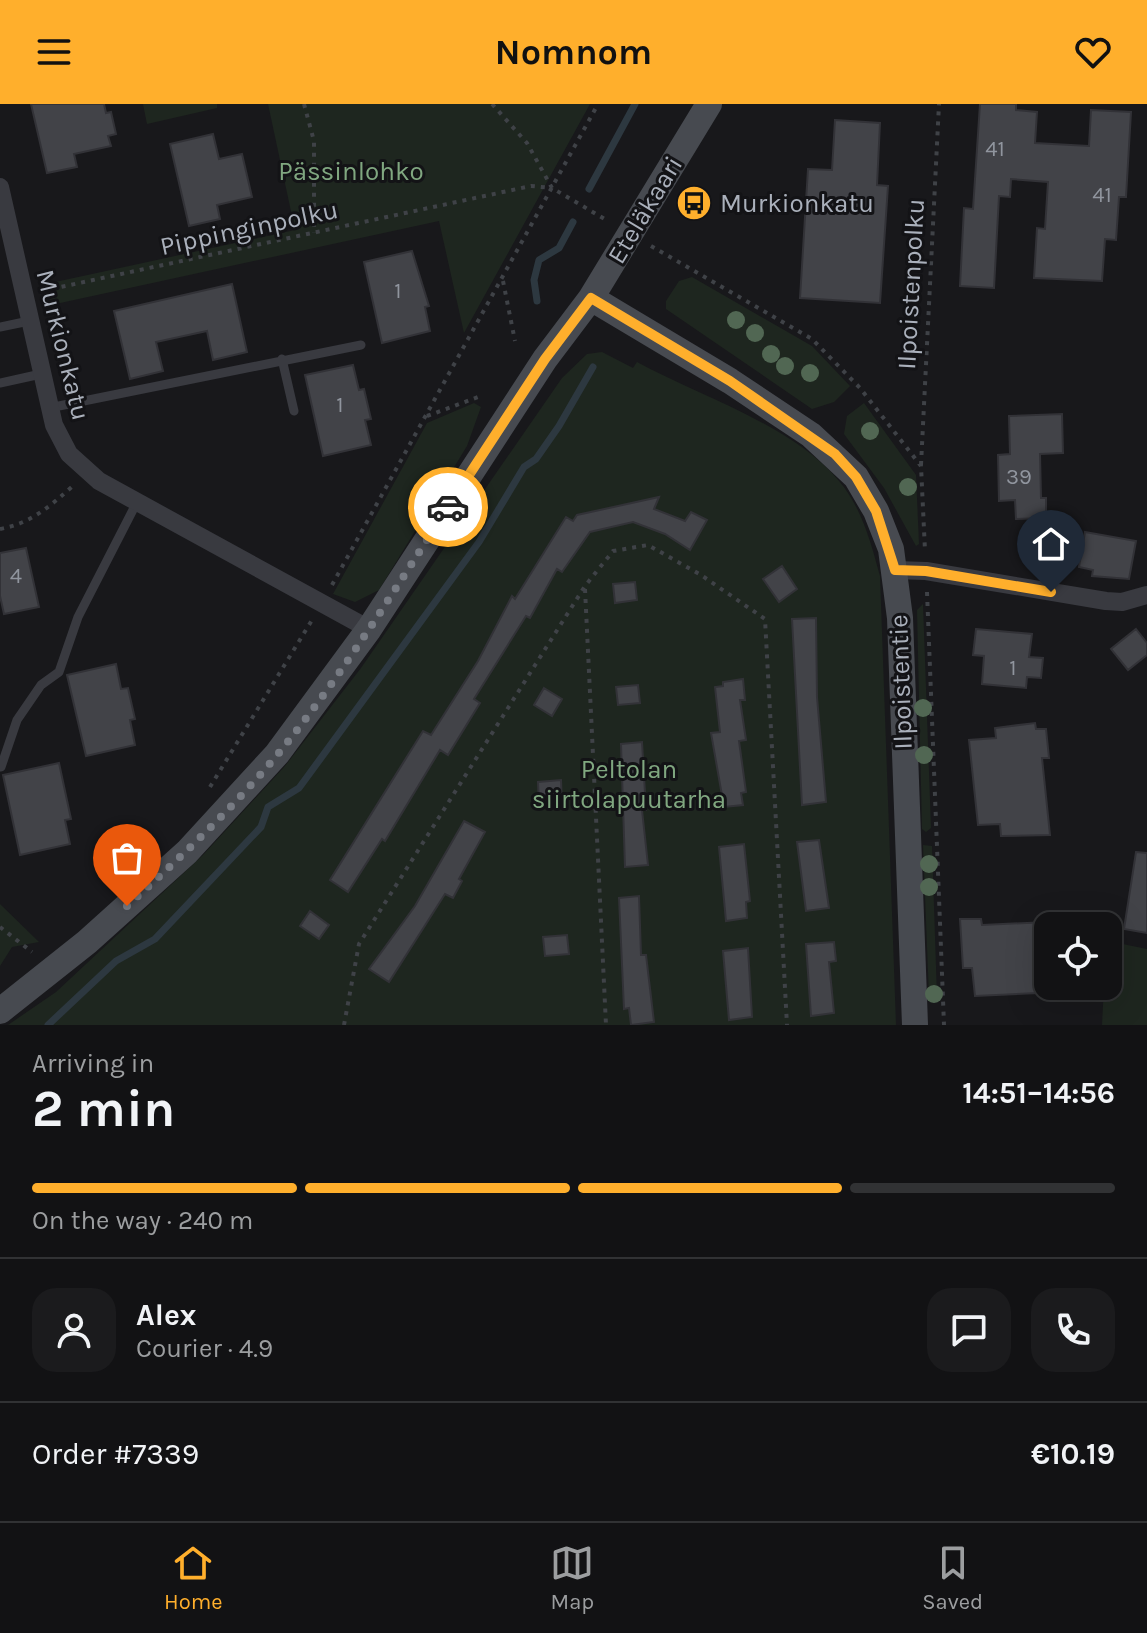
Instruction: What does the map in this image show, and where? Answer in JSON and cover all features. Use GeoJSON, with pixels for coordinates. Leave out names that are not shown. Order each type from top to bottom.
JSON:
{"type":"FeatureCollection","features":[{"type":"Feature","properties":{"kind":"main road","name":"Eteläkaari"},"geometry":{"type":"LineString","coordinates":[[0,1011],[87,942],[187,852],[232,806],[311,711],[369,629],[545,359],[591,298],[709,104]]}},
{"type":"Feature","properties":{"kind":"main road","name":"Ilpoistentie"},"geometry":{"type":"LineString","coordinates":[[591,298],[730,381],[835,454],[856,477],[876,511],[895,570],[915,1025]]}},
{"type":"Feature","properties":{"kind":"street","name":"Murkionkatu"},"geometry":{"type":"LineString","coordinates":[[0,187],[49,408],[63,445],[88,472],[137,502],[369,629]]}},
{"type":"Feature","properties":{"kind":"street"},"geometry":{"type":"LineString","coordinates":[[895,570],[926,571],[1106,601],[1122,602],[1147,595]]}},
{"type":"Feature","properties":{"kind":"lane"},"geometry":{"type":"LineString","coordinates":[[0,327],[29,321]]}},
{"type":"Feature","properties":{"kind":"lane"},"geometry":{"type":"LineString","coordinates":[[49,408],[361,345]]}},
{"type":"Feature","properties":{"kind":"lane"},"geometry":{"type":"LineString","coordinates":[[282,359],[294,411]]}},
{"type":"Feature","properties":{"kind":"lane"},"geometry":{"type":"LineString","coordinates":[[0,383],[41,374]]}},
{"type":"Feature","properties":{"kind":"lane"},"geometry":{"type":"LineString","coordinates":[[1,767],[17,720],[41,685],[59,672],[78,617],[137,502]]}},
{"type":"Feature","properties":{"kind":"path"},"geometry":{"type":"LineString","coordinates":[[304,104],[314,141],[314,233]]}},
{"type":"Feature","properties":{"kind":"path"},"geometry":{"type":"LineString","coordinates":[[492,104],[527,143],[552,188],[812,339],[860,388],[921,466]]}},
{"type":"Feature","properties":{"kind":"path"},"geometry":{"type":"LineString","coordinates":[[552,188],[598,104]]}},
{"type":"Feature","properties":{"kind":"path","name":"Ilpoistenpolku"},"geometry":{"type":"LineString","coordinates":[[926,554],[921,466],[923,366],[939,104]]}},
{"type":"Feature","properties":{"kind":"path","name":"Pippinginpolku"},"geometry":{"type":"LineString","coordinates":[[23,296],[531,186],[552,188]]}},
{"type":"Feature","properties":{"kind":"path"},"geometry":{"type":"LineString","coordinates":[[502,278],[515,341]]}},
{"type":"Feature","properties":{"kind":"path"},"geometry":{"type":"LineString","coordinates":[[425,417],[481,396]]}},
{"type":"Feature","properties":{"kind":"path"},"geometry":{"type":"LineString","coordinates":[[0,529],[23,524],[41,514],[88,472]]}},
{"type":"Feature","properties":{"kind":"path"},"geometry":{"type":"LineString","coordinates":[[344,1025],[359,944],[585,586],[613,551],[648,545],[701,575],[765,619],[787,1025]]}},
{"type":"Feature","properties":{"kind":"path"},"geometry":{"type":"LineString","coordinates":[[585,586],[606,1025]]}},
{"type":"Feature","properties":{"kind":"path"},"geometry":{"type":"LineString","coordinates":[[927,592],[944,1025]]}},
{"type":"Feature","properties":{"kind":"path"},"geometry":{"type":"LineString","coordinates":[[0,927],[32,952]]}},
{"type":"Feature","properties":{"kind":"green space"},"geometry":{"type":"Polygon","coordinates":[[[143,104],[217,104],[217,108],[147,124],[143,104]]]}},
{"type":"Feature","properties":{"kind":"green space","name":"Pässinlohko"},"geometry":{"type":"Polygon","coordinates":[[[268,104],[590,104],[464,333],[439,221],[51,305],[46,284],[295,230],[268,104]]]}},
{"type":"Feature","properties":{"kind":"green space"},"geometry":{"type":"Polygon","coordinates":[[[692,277],[812,346],[850,386],[834,402],[812,409],[666,309],[666,301],[679,281],[692,277]]]}},
{"type":"Feature","properties":{"kind":"green space","name":"Peltolan siirtolapuutarha"},"geometry":{"type":"Polygon","coordinates":[[[602,352],[633,368],[637,362],[744,413],[797,444],[820,461],[839,481],[860,514],[880,576],[896,1025],[8,1025],[56,992],[203,855],[285,766],[361,668],[562,378],[587,354],[602,352]]]}},
{"type":"Feature","properties":{"kind":"green space"},"geometry":{"type":"Polygon","coordinates":[[[474,403],[481,407],[467,446],[379,590],[355,602],[333,594],[427,423],[474,403]]]}},
{"type":"Feature","properties":{"kind":"green space"},"geometry":{"type":"Polygon","coordinates":[[[864,403],[916,475],[919,544],[916,546],[884,488],[844,434],[847,416],[864,403]]]}},
{"type":"Feature","properties":{"kind":"green space"},"geometry":{"type":"Polygon","coordinates":[[[923,604],[931,828],[926,832],[922,829],[917,610],[923,604]]]}},
{"type":"Feature","properties":{"kind":"green space"},"geometry":{"type":"Polygon","coordinates":[[[923,845],[932,846],[937,997],[929,997],[923,845]]]}},
{"type":"Feature","properties":{"kind":"green space"},"geometry":{"type":"Polygon","coordinates":[[[0,904],[39,942],[12,947],[0,966],[0,904]]]}},
{"type":"Feature","properties":{"kind":"green space"},"geometry":{"type":"Polygon","coordinates":[[[1122,944],[1147,949],[1147,1025],[1102,1025],[1103,1000],[1122,1000],[1122,944]]]}},
{"type":"Feature","properties":{"kind":"building"},"geometry":{"type":"Polygon","coordinates":[[[31,104],[104,104],[106,113],[111,112],[116,134],[108,136],[111,146],[74,154],[77,167],[47,173],[31,104]]]}},
{"type":"Feature","properties":{"kind":"building"},"geometry":{"type":"Polygon","coordinates":[[[980,104],[1016,104],[1016,110],[1037,112],[1035,143],[1089,146],[1091,110],[1131,112],[1126,197],[1119,197],[1116,240],[1105,239],[1102,281],[1034,278],[1037,228],[1045,229],[1048,182],[1011,179],[1010,197],[999,196],[994,288],[960,286],[964,208],[973,209],[980,104]]]}},
{"type":"Feature","properties":{"kind":"building"},"geometry":{"type":"Polygon","coordinates":[[[835,120],[880,123],[877,185],[888,186],[880,303],[800,298],[808,169],[832,170],[835,120]]]}},
{"type":"Feature","properties":{"kind":"building"},"geometry":{"type":"Polygon","coordinates":[[[213,134],[219,159],[242,154],[252,197],[217,205],[220,219],[189,226],[170,144],[213,134]]]}},
{"type":"Feature","properties":{"kind":"building"},"geometry":{"type":"Polygon","coordinates":[[[412,251],[429,306],[425,307],[430,331],[382,343],[364,262],[412,251]]]}},
{"type":"Feature","properties":{"kind":"building"},"geometry":{"type":"Polygon","coordinates":[[[232,284],[247,352],[213,360],[207,331],[156,342],[163,371],[130,379],[114,311],[232,284]]]}},
{"type":"Feature","properties":{"kind":"building"},"geometry":{"type":"Polygon","coordinates":[[[353,365],[359,390],[364,389],[371,419],[365,420],[371,445],[323,456],[305,375],[353,365]]]}},
{"type":"Feature","properties":{"kind":"building"},"geometry":{"type":"Polygon","coordinates":[[[1062,414],[1063,453],[1040,454],[1041,498],[1046,498],[1046,518],[1016,519],[1015,500],[999,501],[998,455],[1010,454],[1009,416],[1062,414]]]}},
{"type":"Feature","properties":{"kind":"building"},"geometry":{"type":"Polygon","coordinates":[[[659,497],[654,509],[685,521],[691,512],[707,520],[690,550],[665,534],[633,522],[590,532],[562,572],[557,569],[530,618],[526,616],[474,699],[480,703],[448,755],[440,750],[385,841],[382,839],[348,892],[330,880],[423,731],[431,735],[478,661],[512,596],[515,599],[566,517],[573,521],[577,515],[659,497]]]}},
{"type":"Feature","properties":{"kind":"building"},"geometry":{"type":"Polygon","coordinates":[[[1085,532],[1136,541],[1129,579],[1092,576],[1093,570],[1079,567],[1085,532]]]}},
{"type":"Feature","properties":{"kind":"building"},"geometry":{"type":"Polygon","coordinates":[[[26,548],[39,607],[4,614],[0,596],[0,553],[26,548]]]}},
{"type":"Feature","properties":{"kind":"building"},"geometry":{"type":"Polygon","coordinates":[[[782,566],[797,589],[779,602],[763,579],[782,566]]]}},
{"type":"Feature","properties":{"kind":"building"},"geometry":{"type":"Polygon","coordinates":[[[635,582],[637,600],[615,603],[613,584],[635,582]]]}},
{"type":"Feature","properties":{"kind":"building"},"geometry":{"type":"Polygon","coordinates":[[[816,618],[817,697],[826,802],[802,805],[792,619],[816,618]]]}},
{"type":"Feature","properties":{"kind":"building"},"geometry":{"type":"Polygon","coordinates":[[[976,629],[1032,634],[1029,657],[1043,658],[1041,678],[1027,677],[1026,688],[982,684],[984,656],[973,655],[976,629]]]}},
{"type":"Feature","properties":{"kind":"building"},"geometry":{"type":"Polygon","coordinates":[[[1136,629],[1147,643],[1147,655],[1128,670],[1111,649],[1136,629]]]}},
{"type":"Feature","properties":{"kind":"building"},"geometry":{"type":"Polygon","coordinates":[[[116,664],[121,689],[128,688],[135,719],[130,720],[135,745],[86,756],[67,675],[116,664]]]}},
{"type":"Feature","properties":{"kind":"building"},"geometry":{"type":"Polygon","coordinates":[[[743,679],[745,700],[740,700],[746,740],[739,741],[746,792],[741,793],[743,805],[724,807],[711,733],[720,732],[715,687],[723,686],[723,682],[743,679]]]}},
{"type":"Feature","properties":{"kind":"building"},"geometry":{"type":"Polygon","coordinates":[[[638,685],[640,703],[618,705],[616,687],[638,685]]]}},
{"type":"Feature","properties":{"kind":"building"},"geometry":{"type":"Polygon","coordinates":[[[544,688],[562,699],[552,716],[534,705],[544,688]]]}},
{"type":"Feature","properties":{"kind":"building"},"geometry":{"type":"Polygon","coordinates":[[[1035,723],[1036,729],[1046,729],[1049,758],[1042,758],[1050,835],[1001,836],[1000,824],[978,825],[969,740],[996,738],[995,728],[1035,723]]]}},
{"type":"Feature","properties":{"kind":"building"},"geometry":{"type":"Polygon","coordinates":[[[642,742],[646,810],[642,810],[648,865],[625,867],[621,744],[642,742]]]}},
{"type":"Feature","properties":{"kind":"building"},"geometry":{"type":"Polygon","coordinates":[[[59,763],[71,819],[65,820],[70,844],[20,855],[3,775],[59,763]]]}},
{"type":"Feature","properties":{"kind":"building"},"geometry":{"type":"Polygon","coordinates":[[[561,780],[562,806],[539,807],[538,782],[561,780]]]}},
{"type":"Feature","properties":{"kind":"building"},"geometry":{"type":"Polygon","coordinates":[[[464,821],[485,832],[459,879],[462,881],[453,898],[445,894],[389,982],[369,969],[415,906],[464,821]]]}},
{"type":"Feature","properties":{"kind":"building"},"geometry":{"type":"Polygon","coordinates":[[[819,840],[829,908],[806,911],[797,842],[819,840]]]}},
{"type":"Feature","properties":{"kind":"building"},"geometry":{"type":"Polygon","coordinates":[[[744,844],[750,901],[746,902],[747,918],[726,921],[719,847],[744,844]]]}},
{"type":"Feature","properties":{"kind":"building"},"geometry":{"type":"Polygon","coordinates":[[[1136,852],[1147,853],[1147,933],[1124,929],[1136,852]]]}},
{"type":"Feature","properties":{"kind":"building"},"geometry":{"type":"Polygon","coordinates":[[[639,896],[641,955],[646,955],[654,1022],[631,1025],[629,1008],[624,1009],[619,898],[639,896]]]}},
{"type":"Feature","properties":{"kind":"building"},"geometry":{"type":"Polygon","coordinates":[[[310,911],[329,925],[319,939],[300,926],[310,911]]]}},
{"type":"Feature","properties":{"kind":"building"},"geometry":{"type":"Polygon","coordinates":[[[960,919],[981,919],[982,925],[1034,923],[1034,993],[975,996],[972,968],[963,968],[960,919]]]}},
{"type":"Feature","properties":{"kind":"building"},"geometry":{"type":"Polygon","coordinates":[[[567,935],[569,954],[545,956],[543,937],[567,935]]]}},
{"type":"Feature","properties":{"kind":"building"},"geometry":{"type":"Polygon","coordinates":[[[834,942],[836,961],[829,962],[834,1013],[811,1016],[806,944],[834,942]]]}},
{"type":"Feature","properties":{"kind":"building"},"geometry":{"type":"Polygon","coordinates":[[[748,948],[752,1017],[729,1020],[723,951],[748,948]]]}},
{"type":"Feature","properties":{"kind":"waterway"},"geometry":{"type":"LineString","coordinates":[[589,189],[635,104]]}},
{"type":"Feature","properties":{"kind":"waterway"},"geometry":{"type":"LineString","coordinates":[[537,301],[534,280],[539,260],[559,248],[573,222]]}},
{"type":"Feature","properties":{"kind":"waterway"},"geometry":{"type":"LineString","coordinates":[[48,1025],[116,961],[155,939],[261,827],[268,807],[299,788],[479,542],[524,467],[536,459],[559,426],[593,367]]}},
{"type":"Feature","properties":{"kind":"way so far"},"geometry":{"type":"LineString","coordinates":[[127,906],[187,852],[277,754],[369,629],[448,507]]}},
{"type":"Feature","properties":{"kind":"place","name":"Murkionkatu"},"geometry":{"type":"Point","coordinates":[694,203]}},
{"type":"Feature","properties":{"kind":"route"},"geometry":{"type":"LineString","coordinates":[[448,507],[545,359],[591,298],[730,381],[835,454],[856,477],[876,511],[891,549],[895,570],[926,571],[1051,592]]}}]}
